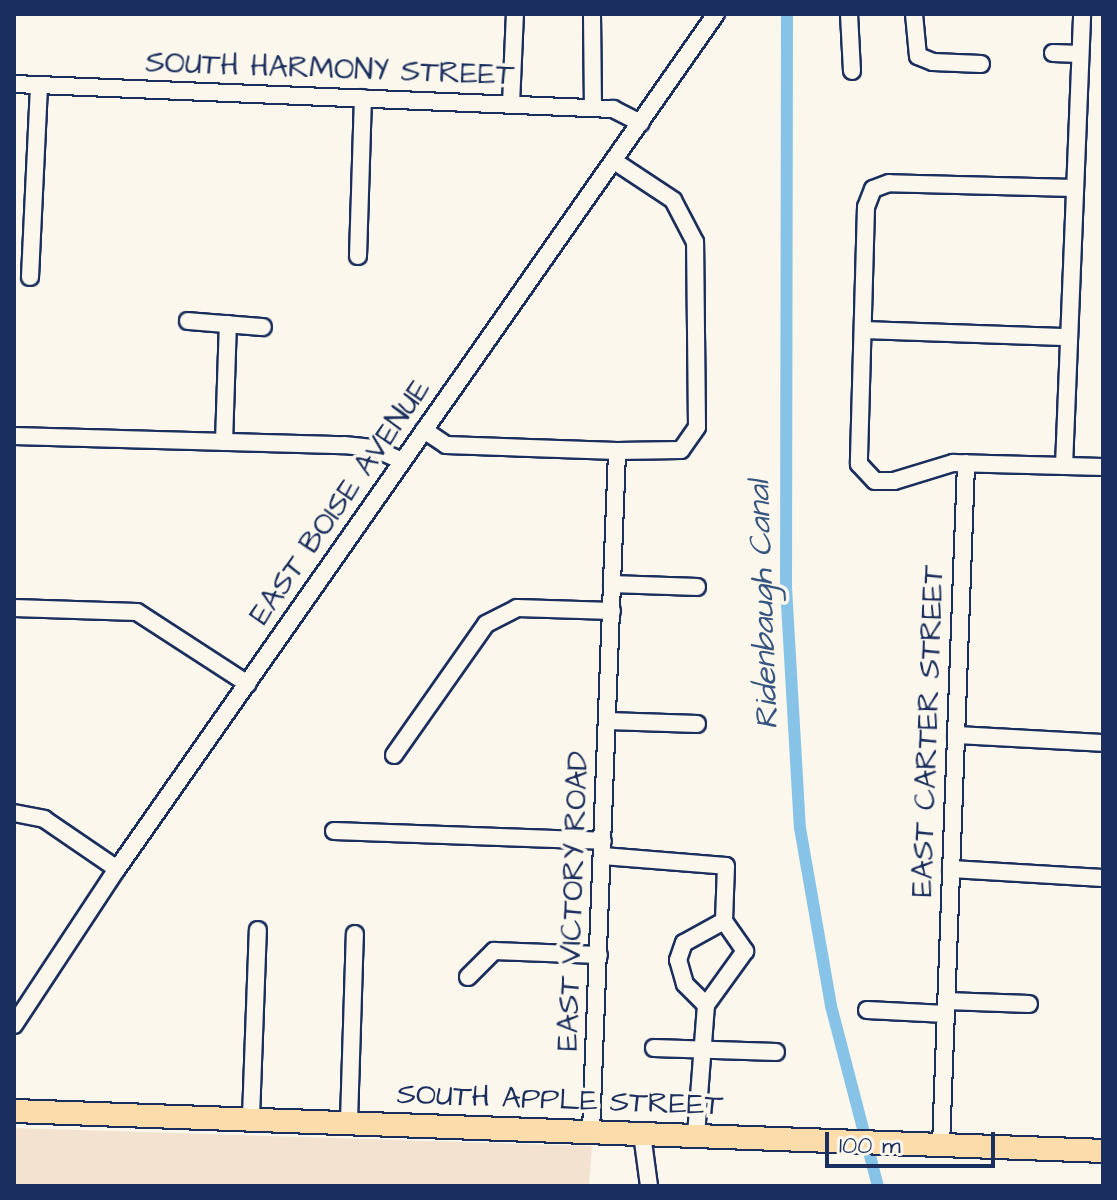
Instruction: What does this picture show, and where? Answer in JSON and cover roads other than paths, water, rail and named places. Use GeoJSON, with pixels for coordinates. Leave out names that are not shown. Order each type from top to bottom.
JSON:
{"type":"FeatureCollection","features":[{"type":"Feature","properties":{"kind":"main road","name":"SOUTH APPLE STREET"},"geometry":{"type":"LineString","coordinates":[[14,1111],[251,1117],[1103,1151]]}},
{"type":"Feature","properties":{"kind":"street"},"geometry":{"type":"LineString","coordinates":[[511,104],[515,14]]}},
{"type":"Feature","properties":{"kind":"street"},"geometry":{"type":"LineString","coordinates":[[592,14],[593,108]]}},
{"type":"Feature","properties":{"kind":"street","name":"EAST BOISE AVENUE"},"geometry":{"type":"LineString","coordinates":[[14,1025],[117,869],[716,14]]}},
{"type":"Feature","properties":{"kind":"street"},"geometry":{"type":"LineString","coordinates":[[849,14],[852,71]]}},
{"type":"Feature","properties":{"kind":"street"},"geometry":{"type":"LineString","coordinates":[[914,14],[918,56],[933,62],[981,64]]}},
{"type":"Feature","properties":{"kind":"street"},"geometry":{"type":"LineString","coordinates":[[1064,466],[1082,14]]}},
{"type":"Feature","properties":{"kind":"street"},"geometry":{"type":"LineString","coordinates":[[1053,53],[1080,54]]}},
{"type":"Feature","properties":{"kind":"street","name":"SOUTH HARMONY STREET"},"geometry":{"type":"LineString","coordinates":[[14,84],[613,109],[641,123]]}},
{"type":"Feature","properties":{"kind":"street"},"geometry":{"type":"LineString","coordinates":[[30,277],[39,85]]}},
{"type":"Feature","properties":{"kind":"street"},"geometry":{"type":"LineString","coordinates":[[358,256],[363,98]]}},
{"type":"Feature","properties":{"kind":"street"},"geometry":{"type":"LineString","coordinates":[[424,430],[446,445],[681,450],[697,427],[695,242],[673,200],[614,161]]}},
{"type":"Feature","properties":{"kind":"street"},"geometry":{"type":"LineString","coordinates":[[1074,188],[889,183],[873,189],[866,207],[859,464],[865,475],[894,481],[966,463],[1103,467]]}},
{"type":"Feature","properties":{"kind":"street"},"geometry":{"type":"LineString","coordinates":[[188,321],[263,327]]}},
{"type":"Feature","properties":{"kind":"street"},"geometry":{"type":"LineString","coordinates":[[224,442],[228,324]]}},
{"type":"Feature","properties":{"kind":"street"},"geometry":{"type":"LineString","coordinates":[[864,330],[1069,337]]}},
{"type":"Feature","properties":{"kind":"street"},"geometry":{"type":"LineString","coordinates":[[14,436],[373,448],[402,461]]}},
{"type":"Feature","properties":{"kind":"street","name":"EAST VICTORY ROAD"},"geometry":{"type":"LineString","coordinates":[[591,1132],[617,451]]}},
{"type":"Feature","properties":{"kind":"street","name":"EAST CARTER STREET"},"geometry":{"type":"LineString","coordinates":[[941,1146],[966,463]]}},
{"type":"Feature","properties":{"kind":"street"},"geometry":{"type":"LineString","coordinates":[[612,584],[697,587]]}},
{"type":"Feature","properties":{"kind":"street"},"geometry":{"type":"LineString","coordinates":[[14,608],[137,612],[248,684]]}},
{"type":"Feature","properties":{"kind":"street"},"geometry":{"type":"LineString","coordinates":[[394,755],[486,624],[517,608],[612,611]]}},
{"type":"Feature","properties":{"kind":"street","name":"EAST VICTORY ROAD"},"geometry":{"type":"LineString","coordinates":[[608,721],[697,724]]}},
{"type":"Feature","properties":{"kind":"street"},"geometry":{"type":"LineString","coordinates":[[956,735],[1103,743]]}},
{"type":"Feature","properties":{"kind":"street"},"geometry":{"type":"LineString","coordinates":[[14,813],[44,819],[117,869]]}},
{"type":"Feature","properties":{"kind":"street"},"geometry":{"type":"LineString","coordinates":[[334,831],[603,849],[726,866],[724,921],[745,951],[706,1005],[696,1136]]}},
{"type":"Feature","properties":{"kind":"street"},"geometry":{"type":"LineString","coordinates":[[951,869],[1103,878]]}},
{"type":"Feature","properties":{"kind":"street"},"geometry":{"type":"LineString","coordinates":[[706,1005],[685,984],[678,960],[684,943],[724,921]]}},
{"type":"Feature","properties":{"kind":"street"},"geometry":{"type":"LineString","coordinates":[[251,1117],[258,930]]}},
{"type":"Feature","properties":{"kind":"street"},"geometry":{"type":"LineString","coordinates":[[349,1121],[355,934]]}},
{"type":"Feature","properties":{"kind":"street"},"geometry":{"type":"LineString","coordinates":[[468,977],[494,951],[599,955]]}},
{"type":"Feature","properties":{"kind":"street"},"geometry":{"type":"LineString","coordinates":[[867,1010],[1029,1004]]}},
{"type":"Feature","properties":{"kind":"street"},"geometry":{"type":"LineString","coordinates":[[654,1048],[776,1052]]}},
{"type":"Feature","properties":{"kind":"street"},"geometry":{"type":"LineString","coordinates":[[642,1134],[649,1186]]}},
{"type":"Feature","properties":{"kind":"waterway","name":"Ridenbaugh Canal"},"geometry":{"type":"LineString","coordinates":[[787,14],[786,587],[800,828],[831,1006],[878,1186]]}}]}
